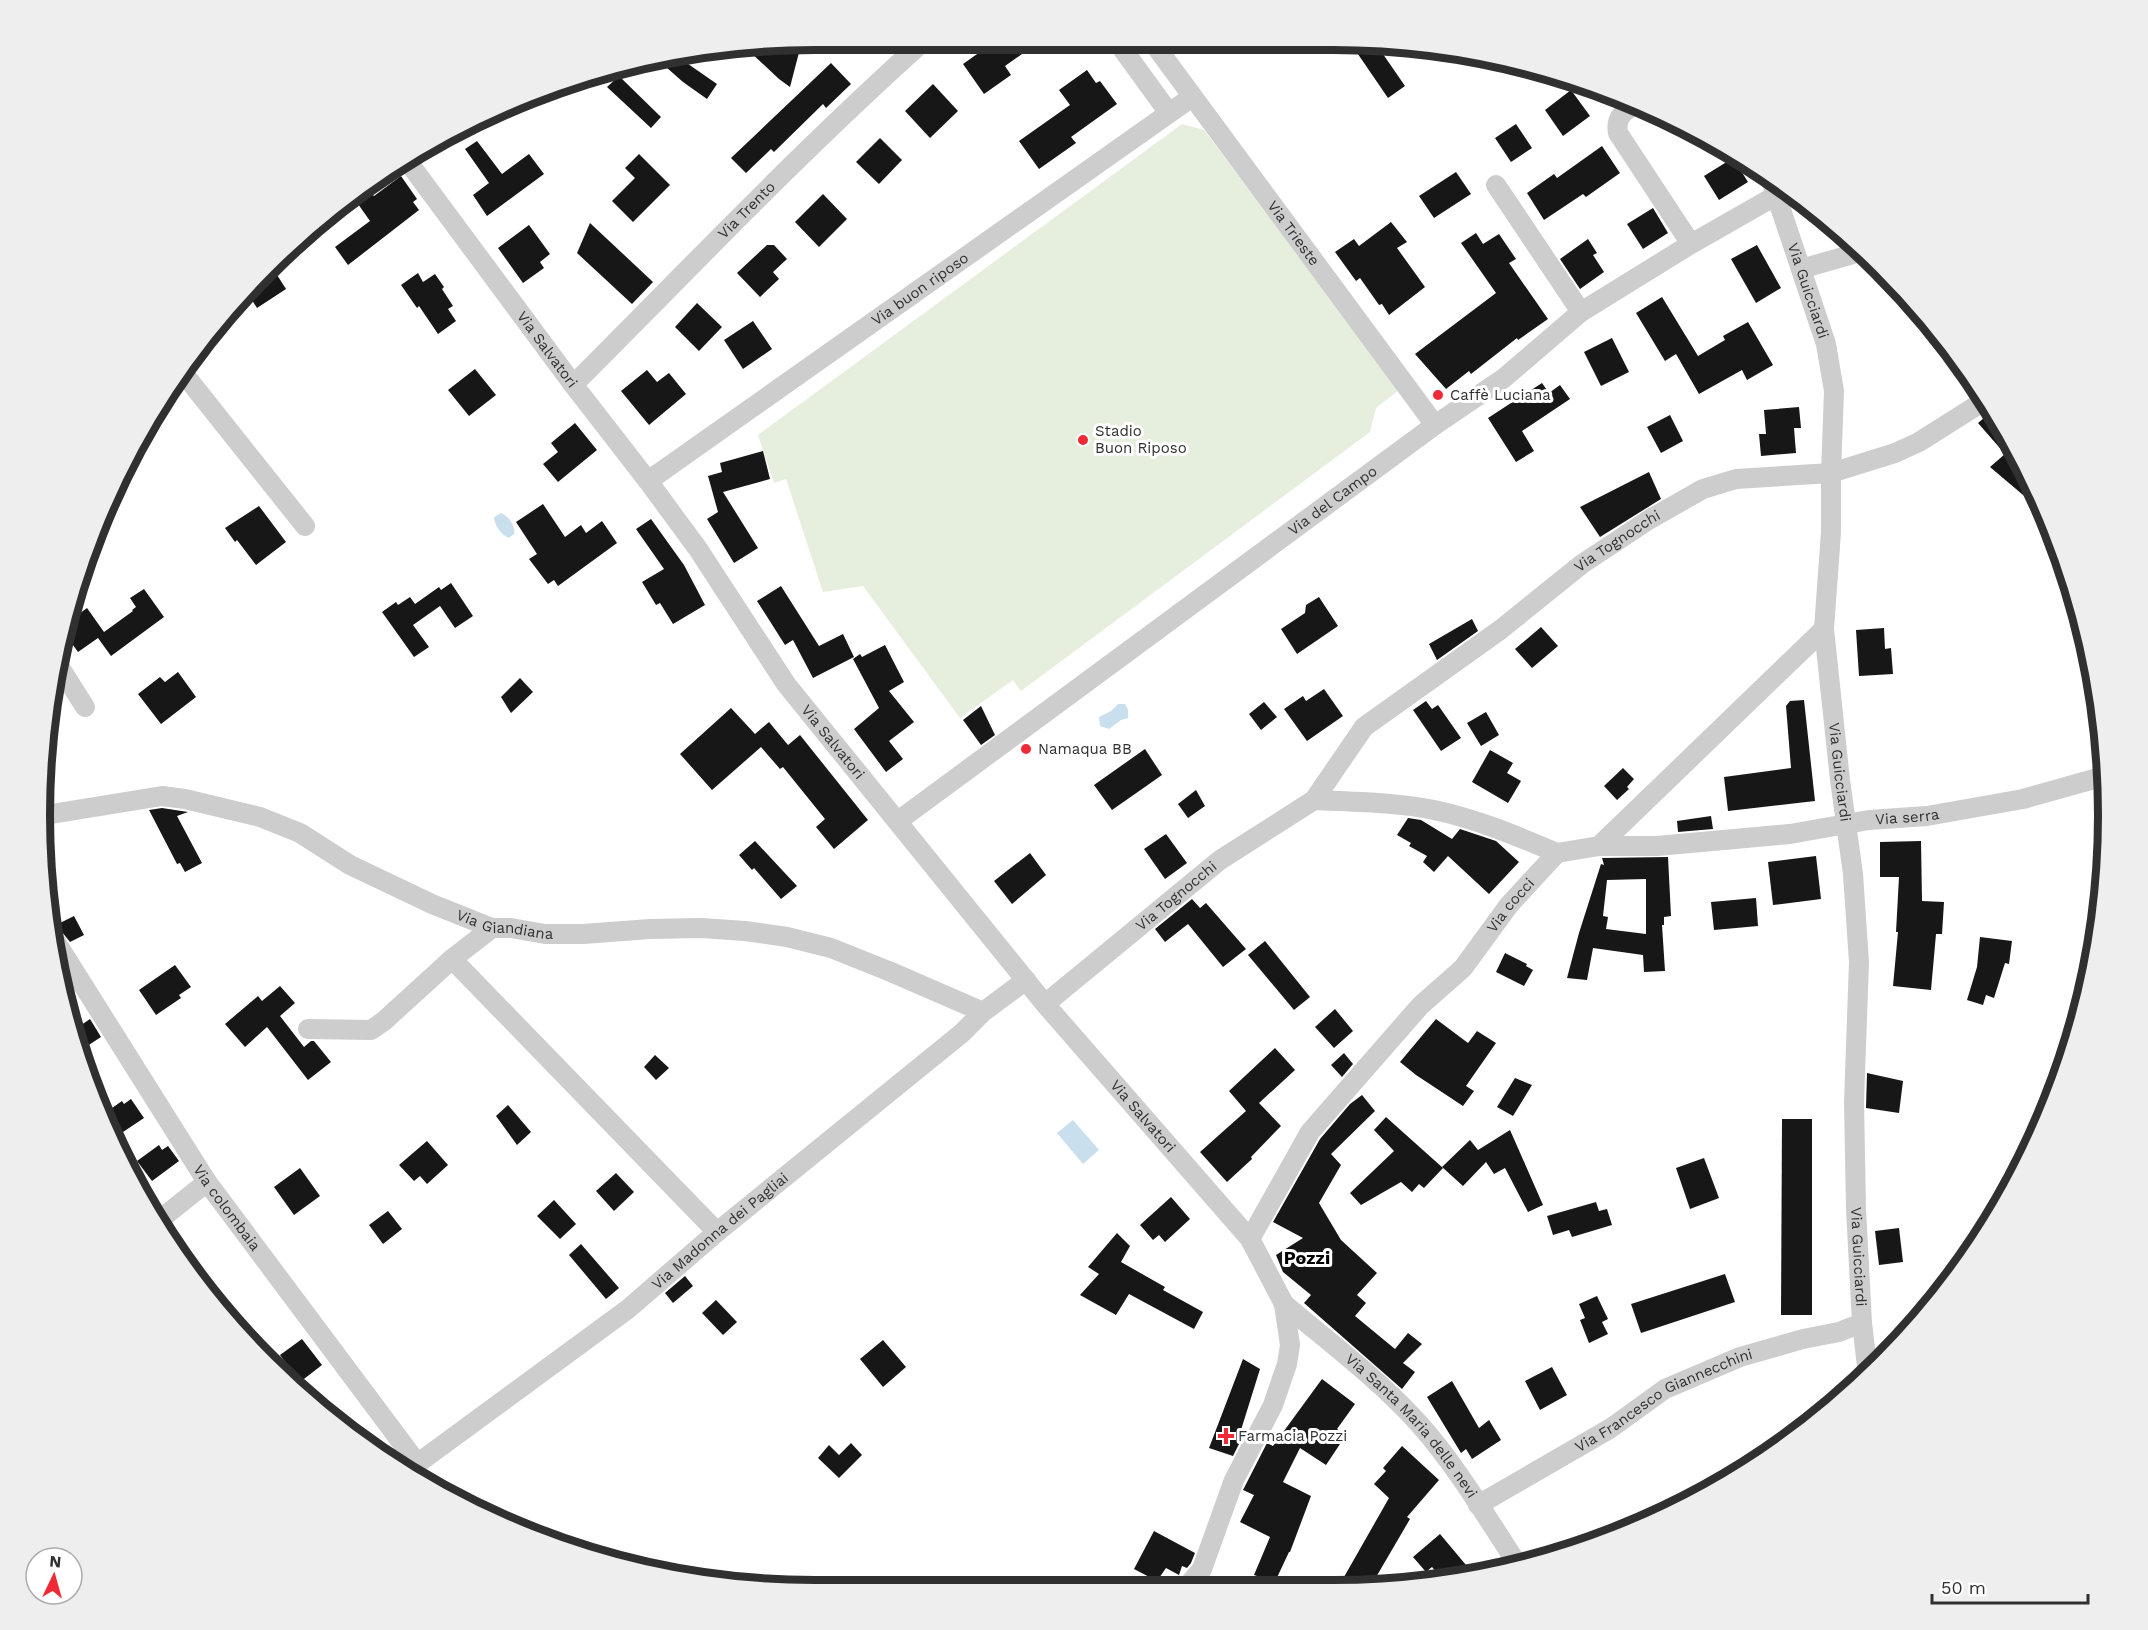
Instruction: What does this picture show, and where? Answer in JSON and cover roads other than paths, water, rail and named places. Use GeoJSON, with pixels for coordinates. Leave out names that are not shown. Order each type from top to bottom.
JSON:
{"type":"FeatureCollection","features":[{"type":"Feature","properties":{"kind":"street","name":"Via Trento"},"geometry":{"type":"LineString","coordinates":[[572,383],[581,377],[765,193],[914,50]]}},
{"type":"Feature","properties":{"kind":"street"},"geometry":{"type":"LineString","coordinates":[[1123,50],[1169,113]]}},
{"type":"Feature","properties":{"kind":"street","name":"Via Trieste"},"geometry":{"type":"LineString","coordinates":[[1158,50],[1435,425]]}},
{"type":"Feature","properties":{"kind":"street","name":"Via buon riposo"},"geometry":{"type":"LineString","coordinates":[[648,481],[1192,97]]}},
{"type":"Feature","properties":{"kind":"street"},"geometry":{"type":"LineString","coordinates":[[1628,109],[1618,119],[1618,133],[1691,244]]}},
{"type":"Feature","properties":{"kind":"street","name":"Via Salvatori"},"geometry":{"type":"LineString","coordinates":[[411,166],[698,549],[786,684],[1045,1004],[1250,1239],[1284,1304]]}},
{"type":"Feature","properties":{"kind":"street"},"geometry":{"type":"LineString","coordinates":[[1496,185],[1581,312]]}},
{"type":"Feature","properties":{"kind":"street","name":"Via del Campo"},"geometry":{"type":"LineString","coordinates":[[898,821],[1435,425],[1504,378],[1581,312],[1691,244],[1771,188]]}},
{"type":"Feature","properties":{"kind":"street","name":"Via Guicciardi"},"geometry":{"type":"LineString","coordinates":[[1776,192],[1826,344],[1834,391],[1831,532],[1824,629],[1852,874],[1859,962],[1854,1102],[1856,1209],[1862,1323],[1867,1363]]}},
{"type":"Feature","properties":{"kind":"street"},"geometry":{"type":"LineString","coordinates":[[1801,269],[1853,254]]}},
{"type":"Feature","properties":{"kind":"street"},"geometry":{"type":"LineString","coordinates":[[187,378],[305,526]]}},
{"type":"Feature","properties":{"kind":"street","name":"Via Tognocchi"},"geometry":{"type":"LineString","coordinates":[[1045,1004],[1220,860],[1314,800],[1364,727],[1500,630],[1581,564],[1650,519],[1703,489],[1736,478],[1831,473],[1895,453],[1911,446],[1978,404]]}},
{"type":"Feature","properties":{"kind":"street"},"geometry":{"type":"LineString","coordinates":[[1314,800],[1392,804],[1434,810],[1510,832],[1557,853],[1599,846],[1824,629]]}},
{"type":"Feature","properties":{"kind":"street"},"geometry":{"type":"LineString","coordinates":[[63,673],[85,706]]}},
{"type":"Feature","properties":{"kind":"street","name":"Via serra"},"geometry":{"type":"LineString","coordinates":[[1599,846],[1657,846],[1790,834],[1846,824],[1927,816],[2023,798],[2097,778]]}},
{"type":"Feature","properties":{"kind":"street","name":"Via Giandiana"},"geometry":{"type":"LineString","coordinates":[[50,814],[162,796],[226,808],[260,817],[300,833],[350,865],[432,904],[492,928],[511,928],[545,934],[701,928],[745,930],[787,937],[831,948],[983,1012]]}},
{"type":"Feature","properties":{"kind":"street","name":"Via cocci"},"geometry":{"type":"LineString","coordinates":[[1250,1239],[1310,1132],[1420,1006],[1463,968],[1509,905],[1557,853]]}},
{"type":"Feature","properties":{"kind":"street"},"geometry":{"type":"LineString","coordinates":[[308,1029],[371,1030],[384,1022],[452,959],[492,928]]}},
{"type":"Feature","properties":{"kind":"street","name":"Via colombaia"},"geometry":{"type":"LineString","coordinates":[[62,951],[207,1182],[406,1462]]}},
{"type":"Feature","properties":{"kind":"street"},"geometry":{"type":"LineString","coordinates":[[452,959],[717,1232]]}},
{"type":"Feature","properties":{"kind":"street","name":"Via Madonna dei Pagliai"},"geometry":{"type":"LineString","coordinates":[[414,1466],[628,1309],[717,1232],[962,1033],[983,1012],[1026,980]]}},
{"type":"Feature","properties":{"kind":"street"},"geometry":{"type":"LineString","coordinates":[[164,1216],[207,1182]]}},
{"type":"Feature","properties":{"kind":"street"},"geometry":{"type":"LineString","coordinates":[[1192,1580],[1202,1569],[1234,1480],[1272,1405],[1287,1364],[1290,1345],[1284,1304]]}},
{"type":"Feature","properties":{"kind":"street","name":"Via Santa Maria delle nevi"},"geometry":{"type":"LineString","coordinates":[[1284,1304],[1389,1394],[1421,1427],[1514,1558]]}},
{"type":"Feature","properties":{"kind":"street","name":"Via Francesco Giannecchini"},"geometry":{"type":"LineString","coordinates":[[1478,1505],[1611,1428],[1665,1389],[1740,1358],[1803,1339],[1839,1332],[1862,1323]]}},
{"type":"Feature","properties":{"kind":"water"},"geometry":{"type":"Polygon","coordinates":[[[501,513],[509,519],[514,528],[514,534],[509,538],[501,533],[495,523],[494,517],[501,513]]]}},
{"type":"Feature","properties":{"kind":"water"},"geometry":{"type":"Polygon","coordinates":[[[1118,704],[1125,704],[1128,718],[1109,729],[1100,726],[1099,717],[1111,711],[1118,704]]]}},
{"type":"Feature","properties":{"kind":"water"},"geometry":{"type":"Polygon","coordinates":[[[1073,1120],[1099,1150],[1083,1164],[1057,1133],[1073,1120]]]}},
{"type":"Feature","properties":{"kind":"place","name":"Caffè Luciana"},"geometry":{"type":"Point","coordinates":[1438,395]}},
{"type":"Feature","properties":{"kind":"place","name":"Stadio Buon Riposo"},"geometry":{"type":"Point","coordinates":[1083,440]}},
{"type":"Feature","properties":{"kind":"place","name":"Namaqua BB"},"geometry":{"type":"Point","coordinates":[1026,749]}},
{"type":"Feature","properties":{"kind":"place","name":"Farmacia Pozzi"},"geometry":{"type":"Point","coordinates":[1226,1436]}},
{"type":"Feature","properties":{"kind":"district","name":"Pozzi"},"geometry":{"type":"Point","coordinates":[1307,1258]}}]}
